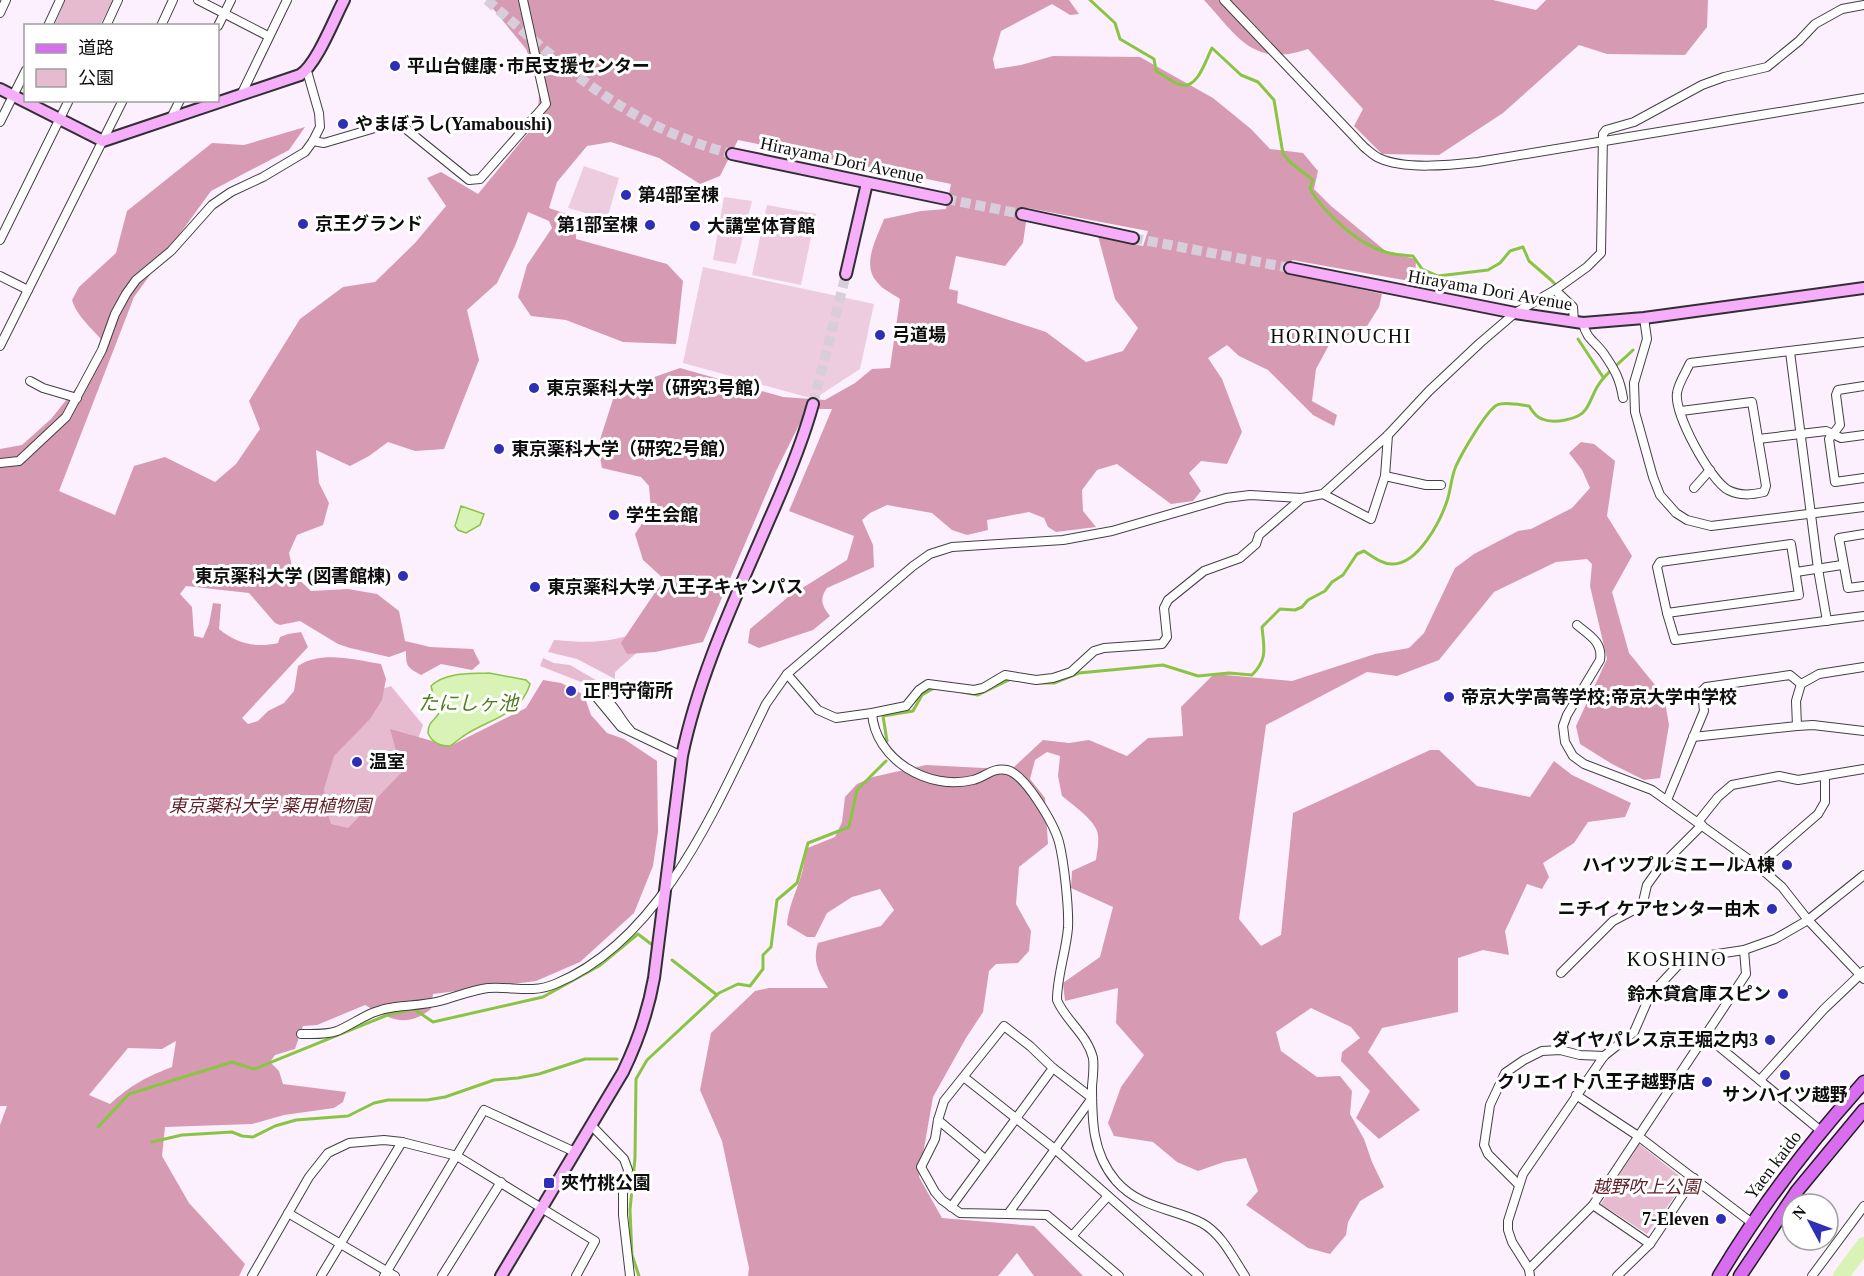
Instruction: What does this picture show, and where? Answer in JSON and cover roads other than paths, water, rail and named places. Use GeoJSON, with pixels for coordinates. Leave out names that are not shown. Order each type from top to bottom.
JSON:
{"type":"FeatureCollection","features":[{"type":"Feature","properties":{"kind":"main road","name":"Yaen kaido"},"geometry":{"type":"LineString","coordinates":[[1719,1276],[1752,1223],[1821,1131],[1864,1082]]}},
{"type":"Feature","properties":{"kind":"main road","name":"Yaen kaido"},"geometry":{"type":"LineString","coordinates":[[1740,1276],[1797,1191],[1864,1110]]}},
{"type":"Feature","properties":{"kind":"street"},"geometry":{"type":"LineString","coordinates":[[0,13],[6,0]]}},
{"type":"Feature","properties":{"kind":"street"},"geometry":{"type":"LineString","coordinates":[[49,24],[60,0]]}},
{"type":"Feature","properties":{"kind":"street"},"geometry":{"type":"LineString","coordinates":[[107,24],[118,0]]}},
{"type":"Feature","properties":{"kind":"street"},"geometry":{"type":"LineString","coordinates":[[162,24],[173,0]]}},
{"type":"Feature","properties":{"kind":"street"},"geometry":{"type":"LineString","coordinates":[[198,0],[268,36]]}},
{"type":"Feature","properties":{"kind":"street"},"geometry":{"type":"LineString","coordinates":[[219,24],[231,0]]}},
{"type":"Feature","properties":{"kind":"street"},"geometry":{"type":"LineString","coordinates":[[241,95],[287,0]]}},
{"type":"Feature","properties":{"kind":"street"},"geometry":{"type":"LineString","coordinates":[[219,102],[300,75],[307,70],[344,0]]}},
{"type":"Feature","properties":{"kind":"street"},"geometry":{"type":"LineString","coordinates":[[313,141],[324,143],[392,123],[401,124],[469,180],[480,179],[546,104],[524,0]]}},
{"type":"Feature","properties":{"kind":"street"},"geometry":{"type":"LineString","coordinates":[[1224,0],[1364,147],[1380,159],[1410,164],[1449,165],[1507,158],[1864,98]]}},
{"type":"Feature","properties":{"kind":"street"},"geometry":{"type":"LineString","coordinates":[[301,1034],[335,1031],[368,1013],[393,1007],[422,1005],[488,988],[533,991],[556,984],[607,955],[626,938],[667,888],[706,827],[766,704],[787,674],[930,554],[952,547],[1063,540],[1112,531],[1226,498],[1250,495],[1302,498],[1323,494],[1388,435],[1429,391],[1515,314],[1587,267],[1601,253],[1603,134],[1606,130],[1634,122],[1702,85],[1724,77],[1767,67],[1799,41],[1815,24],[1842,9],[1864,5]]}},
{"type":"Feature","properties":{"kind":"street"},"geometry":{"type":"LineString","coordinates":[[0,463],[19,460],[66,417],[102,350],[126,294],[136,280],[171,251],[212,205],[231,192],[263,177],[305,152],[320,127],[319,113],[307,70]]}},
{"type":"Feature","properties":{"kind":"street"},"geometry":{"type":"LineString","coordinates":[[0,122],[24,74]]}},
{"type":"Feature","properties":{"kind":"street"},"geometry":{"type":"LineString","coordinates":[[0,89],[24,101]]}},
{"type":"Feature","properties":{"kind":"street"},"geometry":{"type":"LineString","coordinates":[[25,102],[103,141],[218,102]]}},
{"type":"Feature","properties":{"kind":"street"},"geometry":{"type":"LineString","coordinates":[[0,240],[68,102]]}},
{"type":"Feature","properties":{"kind":"street"},"geometry":{"type":"LineString","coordinates":[[0,346],[122,102]]}},
{"type":"Feature","properties":{"kind":"street"},"geometry":{"type":"LineString","coordinates":[[172,116],[179,102]]}},
{"type":"Feature","properties":{"kind":"street","name":"Hirayama Dori Avenue"},"geometry":{"type":"LineString","coordinates":[[732,154],[946,199]]}},
{"type":"Feature","properties":{"kind":"street"},"geometry":{"type":"LineString","coordinates":[[846,274],[867,183]]}},
{"type":"Feature","properties":{"kind":"street"},"geometry":{"type":"LineString","coordinates":[[1022,214],[1133,238]]}},
{"type":"Feature","properties":{"kind":"street","name":"Hirayama Dori Avenue"},"geometry":{"type":"LineString","coordinates":[[1290,268],[1515,314],[1579,323],[1644,318],[1864,288]]}},
{"type":"Feature","properties":{"kind":"street"},"geometry":{"type":"LineString","coordinates":[[0,276],[28,290]]}},
{"type":"Feature","properties":{"kind":"street"},"geometry":{"type":"LineString","coordinates":[[1558,287],[1573,307],[1585,333],[1604,353],[1618,375],[1623,398]]}},
{"type":"Feature","properties":{"kind":"street"},"geometry":{"type":"LineString","coordinates":[[1644,318],[1647,339],[1634,383],[1635,412],[1660,495],[1687,520],[1711,526],[1864,507]]}},
{"type":"Feature","properties":{"kind":"street"},"geometry":{"type":"LineString","coordinates":[[1681,411],[1752,402],[1766,486],[1764,492],[1751,495],[1733,492],[1718,482],[1689,436],[1681,411],[1677,394],[1690,363],[1864,342]]}},
{"type":"Feature","properties":{"kind":"street"},"geometry":{"type":"LineString","coordinates":[[1790,352],[1827,621]]}},
{"type":"Feature","properties":{"kind":"street"},"geometry":{"type":"LineString","coordinates":[[30,381],[43,388],[77,398]]}},
{"type":"Feature","properties":{"kind":"street"},"geometry":{"type":"LineString","coordinates":[[1864,386],[1838,390],[1836,395],[1840,425],[1829,439],[1835,482],[1864,478]]}},
{"type":"Feature","properties":{"kind":"street"},"geometry":{"type":"LineString","coordinates":[[501,1276],[592,1126],[623,1072],[639,1038],[648,1010],[667,888],[682,756],[690,721],[712,655],[792,466],[813,404]]}},
{"type":"Feature","properties":{"kind":"street"},"geometry":{"type":"LineString","coordinates":[[1758,439],[1826,431],[1841,438],[1864,435]]}},
{"type":"Feature","properties":{"kind":"street"},"geometry":{"type":"LineString","coordinates":[[1323,494],[1371,519],[1385,476],[1388,435]]}},
{"type":"Feature","properties":{"kind":"street"},"geometry":{"type":"LineString","coordinates":[[1694,488],[1710,470]]}},
{"type":"Feature","properties":{"kind":"street"},"geometry":{"type":"LineString","coordinates":[[1385,476],[1442,485]]}},
{"type":"Feature","properties":{"kind":"street"},"geometry":{"type":"LineString","coordinates":[[787,674],[818,710],[836,718],[906,706],[919,690],[928,684],[974,690],[983,688],[1005,675],[1036,680],[1053,678],[1071,672],[1094,651],[1104,648],[1162,644],[1167,637],[1164,608],[1168,600],[1204,570],[1240,558],[1256,544],[1260,535],[1302,498]]}},
{"type":"Feature","properties":{"kind":"street"},"geometry":{"type":"LineString","coordinates":[[1864,534],[1839,538],[1842,565],[1848,588],[1864,586]]}},
{"type":"Feature","properties":{"kind":"street"},"geometry":{"type":"LineString","coordinates":[[1667,613],[1799,595],[1791,544],[1660,562],[1657,567],[1667,613],[1675,640],[1784,630],[1864,616]]}},
{"type":"Feature","properties":{"kind":"street"},"geometry":{"type":"LineString","coordinates":[[1796,572],[1842,565]]}},
{"type":"Feature","properties":{"kind":"street"},"geometry":{"type":"LineString","coordinates":[[1577,625],[1597,642],[1602,652],[1600,660],[1567,715],[1563,726],[1565,742],[1573,756],[1584,764],[1652,790],[1758,866],[1782,887],[1808,920],[1863,975],[1824,1009],[1760,1080]]}},
{"type":"Feature","properties":{"kind":"street"},"geometry":{"type":"LineString","coordinates":[[1788,664],[1790,675],[1801,684]]}},
{"type":"Feature","properties":{"kind":"street"},"geometry":{"type":"LineString","coordinates":[[1797,726],[1796,701],[1801,684],[1819,674],[1864,667]]}},
{"type":"Feature","properties":{"kind":"street"},"geometry":{"type":"LineString","coordinates":[[1667,800],[1704,711],[1702,691],[1706,687],[1790,675]]}},
{"type":"Feature","properties":{"kind":"street"},"geometry":{"type":"LineString","coordinates":[[631,732],[614,706],[602,696],[593,693],[614,721],[631,732],[682,756]]}},
{"type":"Feature","properties":{"kind":"street"},"geometry":{"type":"LineString","coordinates":[[872,713],[873,726],[879,741],[890,756],[909,770],[926,777],[951,781],[973,780],[994,770],[1008,770],[1017,775],[1040,805],[1059,843],[1063,867],[1068,930],[1057,1000],[1082,1034],[1093,1059],[1092,1098],[1097,1148],[1117,1182],[1142,1200],[1162,1210],[1201,1223],[1211,1230],[1228,1249],[1245,1276]]}},
{"type":"Feature","properties":{"kind":"street"},"geometry":{"type":"LineString","coordinates":[[1693,737],[1813,725],[1864,731]]}},
{"type":"Feature","properties":{"kind":"street"},"geometry":{"type":"LineString","coordinates":[[1561,973],[1613,921],[1632,911],[1642,902],[1647,885],[1660,867],[1700,823],[1718,797],[1732,784],[1779,776],[1798,780],[1864,769]]}},
{"type":"Feature","properties":{"kind":"street"},"geometry":{"type":"LineString","coordinates":[[1758,866],[1818,814],[1825,802],[1825,776]]}},
{"type":"Feature","properties":{"kind":"street"},"geometry":{"type":"LineString","coordinates":[[1744,950],[1746,974],[1593,1204],[1530,1273],[1512,1242],[1508,1230],[1508,1221],[1523,1174],[1604,1056],[1634,1032],[1654,991],[1680,963],[1691,958],[1744,950],[1774,939],[1808,920],[1864,875]]}},
{"type":"Feature","properties":{"kind":"street"},"geometry":{"type":"LineString","coordinates":[[1092,1098],[1004,1026],[965,1078],[944,1101],[935,1139],[921,1167],[935,1192],[960,1213],[1047,1215],[1119,1276]]}},
{"type":"Feature","properties":{"kind":"street"},"geometry":{"type":"LineString","coordinates":[[1705,1035],[1821,1131]]}},
{"type":"Feature","properties":{"kind":"street"},"geometry":{"type":"LineString","coordinates":[[1520,1185],[1488,1154],[1484,1145],[1490,1104],[1505,1073],[1542,1051],[1560,1050],[1580,1055],[1604,1056]]}},
{"type":"Feature","properties":{"kind":"street"},"geometry":{"type":"LineString","coordinates":[[951,1207],[1053,1068]]}},
{"type":"Feature","properties":{"kind":"street"},"geometry":{"type":"LineString","coordinates":[[965,1078],[1056,1150],[1199,1276]]}},
{"type":"Feature","properties":{"kind":"street"},"geometry":{"type":"LineString","coordinates":[[1576,1095],[1638,1136],[1752,1223]]}},
{"type":"Feature","properties":{"kind":"street"},"geometry":{"type":"LineString","coordinates":[[1008,1214],[1092,1098]]}},
{"type":"Feature","properties":{"kind":"street"},"geometry":{"type":"LineString","coordinates":[[386,1274],[483,1110],[575,1152]]}},
{"type":"Feature","properties":{"kind":"street"},"geometry":{"type":"LineString","coordinates":[[938,1120],[984,1160]]}},
{"type":"Feature","properties":{"kind":"street"},"geometry":{"type":"LineString","coordinates":[[592,1126],[624,1159],[628,1170],[623,1193],[623,1215],[630,1276]]}},
{"type":"Feature","properties":{"kind":"street"},"geometry":{"type":"LineString","coordinates":[[252,1276],[309,1177],[328,1153],[349,1143],[384,1140],[402,1142],[456,1156],[596,1241],[576,1276]]}},
{"type":"Feature","properties":{"kind":"street"},"geometry":{"type":"LineString","coordinates":[[321,1276],[402,1142]]}},
{"type":"Feature","properties":{"kind":"street"},"geometry":{"type":"LineString","coordinates":[[1617,1276],[1650,1244],[1694,1178]]}},
{"type":"Feature","properties":{"kind":"street"},"geometry":{"type":"LineString","coordinates":[[442,1276],[501,1182]]}},
{"type":"Feature","properties":{"kind":"street"},"geometry":{"type":"LineString","coordinates":[[1072,1236],[1108,1196]]}},
{"type":"Feature","properties":{"kind":"street"},"geometry":{"type":"LineString","coordinates":[[1593,1204],[1650,1244]]}},
{"type":"Feature","properties":{"kind":"street"},"geometry":{"type":"LineString","coordinates":[[1812,1276],[1864,1206]]}},
{"type":"Feature","properties":{"kind":"street"},"geometry":{"type":"LineString","coordinates":[[288,1213],[386,1274],[395,1276]]}},
{"type":"Feature","properties":{"kind":"water"},"geometry":{"type":"Polygon","coordinates":[[[461,506],[484,514],[480,525],[466,533],[455,526],[461,506]]]}},
{"type":"Feature","properties":{"kind":"water","name":"たにしヶ池"},"geometry":{"type":"Polygon","coordinates":[[[489,673],[526,680],[530,684],[526,694],[512,710],[474,729],[450,746],[434,742],[428,729],[441,709],[434,698],[431,686],[450,676],[489,673]]]}},
{"type":"Feature","properties":{"kind":"waterway"},"geometry":{"type":"LineString","coordinates":[[1090,0],[1115,23],[1120,39],[1154,59],[1156,71],[1175,83],[1187,85],[1197,78],[1212,48],[1241,75],[1258,82],[1274,100],[1283,154],[1313,180],[1310,189],[1325,209],[1344,228],[1367,244],[1389,253],[1413,256],[1422,269],[1438,276],[1488,270],[1500,263],[1510,251],[1523,247],[1529,261],[1573,303]]}},
{"type":"Feature","properties":{"kind":"waterway"},"geometry":{"type":"LineString","coordinates":[[1578,339],[1603,377]]}},
{"type":"Feature","properties":{"kind":"waterway"},"geometry":{"type":"LineString","coordinates":[[1035,683],[1054,683],[1079,673],[1163,665],[1198,676],[1229,673],[1252,675],[1263,658],[1262,627],[1280,609],[1295,610],[1302,607],[1308,600],[1325,591],[1332,582],[1343,575],[1357,554],[1364,551],[1382,562],[1393,564],[1402,562],[1419,550],[1444,510],[1454,470],[1459,460],[1492,409],[1504,403],[1529,406],[1538,417],[1553,421],[1578,416],[1586,409],[1602,380],[1633,350]]}},
{"type":"Feature","properties":{"kind":"waterway"},"geometry":{"type":"LineString","coordinates":[[962,692],[978,695],[1011,679]]}},
{"type":"Feature","properties":{"kind":"waterway"},"geometry":{"type":"LineString","coordinates":[[887,741],[883,716],[913,711],[922,695],[934,688]]}},
{"type":"Feature","properties":{"kind":"waterway"},"geometry":{"type":"LineString","coordinates":[[639,1276],[632,1255],[630,1210],[635,1158],[636,1079],[647,1060],[719,993],[738,984],[750,986],[763,969],[763,955],[771,947],[777,900],[797,883],[808,843],[849,827],[857,790],[886,761]]}},
{"type":"Feature","properties":{"kind":"waterway"},"geometry":{"type":"LineString","coordinates":[[98,1127],[129,1094],[232,1062],[254,1069],[390,1014],[414,1009],[433,1022],[543,997],[599,966],[638,934],[651,944]]}},
{"type":"Feature","properties":{"kind":"waterway"},"geometry":{"type":"LineString","coordinates":[[672,960],[717,995]]}},
{"type":"Feature","properties":{"kind":"waterway"},"geometry":{"type":"LineString","coordinates":[[152,1142],[182,1135],[232,1132],[253,1137],[275,1126],[296,1120],[348,1116],[374,1103],[388,1100],[427,1100],[445,1097],[494,1080],[539,1074],[585,1059],[617,1059]]}},
{"type":"Feature","properties":{"kind":"waterway"},"geometry":{"type":"LineString","coordinates":[[1841,1276],[1864,1245]]}},
{"type":"Feature","properties":{"kind":"tunnel"},"geometry":{"type":"LineString","coordinates":[[487,0],[572,72],[629,111],[660,128],[732,154]]}},
{"type":"Feature","properties":{"kind":"tunnel"},"geometry":{"type":"LineString","coordinates":[[946,199],[1022,214]]}},
{"type":"Feature","properties":{"kind":"tunnel"},"geometry":{"type":"LineString","coordinates":[[1133,238],[1290,268]]}},
{"type":"Feature","properties":{"kind":"tunnel"},"geometry":{"type":"LineString","coordinates":[[813,404],[846,274]]}},
{"type":"Feature","properties":{"kind":"place","name":"平山台健康･市民支援センター"},"geometry":{"type":"Point","coordinates":[395,66]}},
{"type":"Feature","properties":{"kind":"place","name":"やまぼうし(Yamaboushi)"},"geometry":{"type":"Point","coordinates":[343,124]}},
{"type":"Feature","properties":{"kind":"place","name":"第4部室棟"},"geometry":{"type":"Point","coordinates":[626,195]}},
{"type":"Feature","properties":{"kind":"place","name":"京王グランド"},"geometry":{"type":"Point","coordinates":[303,224]}},
{"type":"Feature","properties":{"kind":"place","name":"第1部室棟"},"geometry":{"type":"Point","coordinates":[650,225]}},
{"type":"Feature","properties":{"kind":"place","name":"大講堂体育館"},"geometry":{"type":"Point","coordinates":[695,226]}},
{"type":"Feature","properties":{"kind":"place","name":"弓道場"},"geometry":{"type":"Point","coordinates":[880,335]}},
{"type":"Feature","properties":{"kind":"place","name":"東京薬科大学（研究3号館）"},"geometry":{"type":"Point","coordinates":[534,388]}},
{"type":"Feature","properties":{"kind":"place","name":"東京薬科大学（研究2号館）"},"geometry":{"type":"Point","coordinates":[499,449]}},
{"type":"Feature","properties":{"kind":"place","name":"学生会館"},"geometry":{"type":"Point","coordinates":[614,515]}},
{"type":"Feature","properties":{"kind":"place","name":"東京薬科大学 (図書館棟)"},"geometry":{"type":"Point","coordinates":[403,576]}},
{"type":"Feature","properties":{"kind":"place","name":"東京薬科大学 八王子キャンパス"},"geometry":{"type":"Point","coordinates":[535,587]}},
{"type":"Feature","properties":{"kind":"place","name":"正門守衛所"},"geometry":{"type":"Point","coordinates":[571,691]}},
{"type":"Feature","properties":{"kind":"place","name":"帝京大学高等学校;帝京大学中学校"},"geometry":{"type":"Point","coordinates":[1449,697]}},
{"type":"Feature","properties":{"kind":"place","name":"温室"},"geometry":{"type":"Point","coordinates":[357,762]}},
{"type":"Feature","properties":{"kind":"place","name":"ハイツプルミエールA棟"},"geometry":{"type":"Point","coordinates":[1787,865]}},
{"type":"Feature","properties":{"kind":"place","name":"ニチイ ケアセンター由木"},"geometry":{"type":"Point","coordinates":[1772,909]}},
{"type":"Feature","properties":{"kind":"place","name":"鈴木貸倉庫スピン"},"geometry":{"type":"Point","coordinates":[1783,994]}},
{"type":"Feature","properties":{"kind":"place","name":"ダイヤパレス京王堀之内3"},"geometry":{"type":"Point","coordinates":[1770,1040]}},
{"type":"Feature","properties":{"kind":"place","name":"サンハイツ越野"},"geometry":{"type":"Point","coordinates":[1785,1075]}},
{"type":"Feature","properties":{"kind":"place","name":"クリエイト八王子越野店"},"geometry":{"type":"Point","coordinates":[1707,1082]}},
{"type":"Feature","properties":{"kind":"place","name":"夾竹桃公園"},"geometry":{"type":"Point","coordinates":[549,1183]}},
{"type":"Feature","properties":{"kind":"place","name":"7-Eleven"},"geometry":{"type":"Point","coordinates":[1721,1219]}},
{"type":"Feature","properties":{"kind":"district","name":"HORINOUCHI"},"geometry":{"type":"Point","coordinates":[1341,336]}},
{"type":"Feature","properties":{"kind":"district","name":"KOSHINO"},"geometry":{"type":"Point","coordinates":[1677,959]}},
{"type":"Feature","properties":{"kind":"park label","name":"東京薬科大学 薬用植物園"},"geometry":{"type":"Point","coordinates":[270,806]}},
{"type":"Feature","properties":{"kind":"park label","name":"越野吹上公園"},"geometry":{"type":"Point","coordinates":[1646,1187]}}]}
